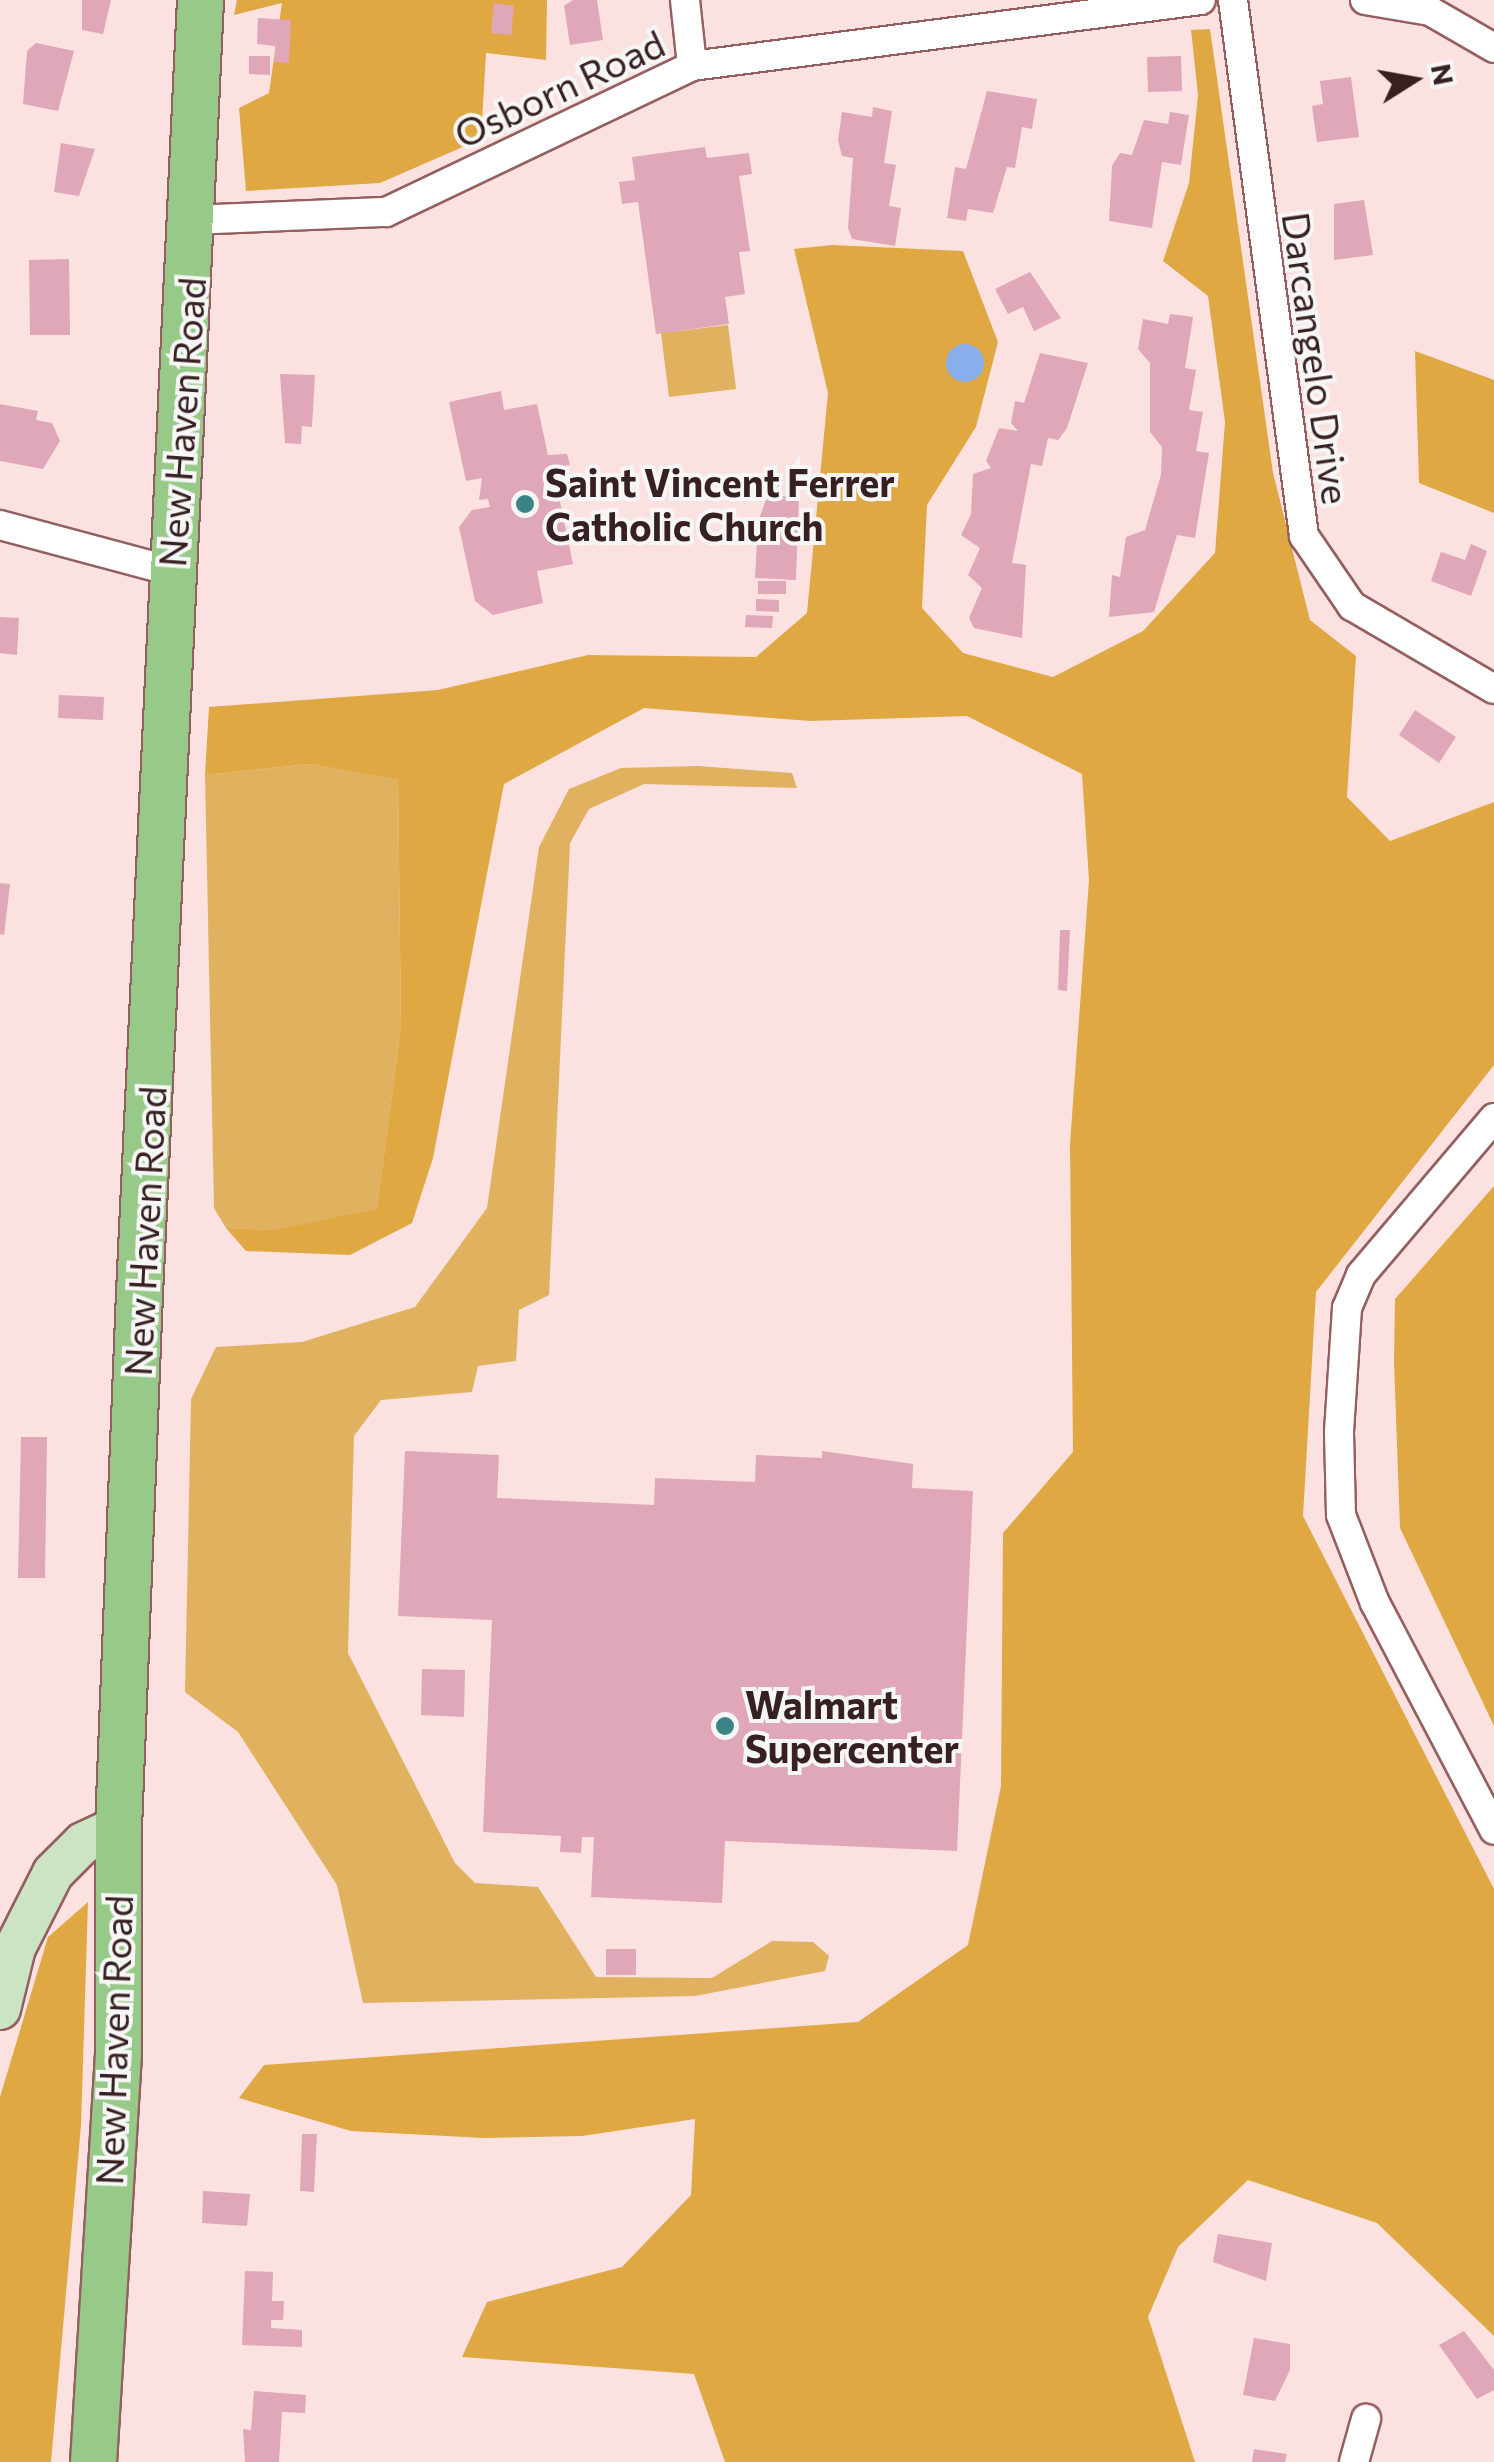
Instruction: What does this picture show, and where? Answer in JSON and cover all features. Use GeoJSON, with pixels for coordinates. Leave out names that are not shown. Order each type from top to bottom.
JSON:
{"type":"FeatureCollection","features":[{"type":"Feature","properties":{"kind":"main road","name":"New Haven Road"},"geometry":{"type":"LineString","coordinates":[[92,2462],[118,2054],[118,1827],[200,0]]}},
{"type":"Feature","properties":{"kind":"street"},"geometry":{"type":"LineString","coordinates":[[685,0],[692,66]]}},
{"type":"Feature","properties":{"kind":"street","name":"Osborn Road"},"geometry":{"type":"LineString","coordinates":[[193,220],[386,212],[692,66],[1201,0]]}},
{"type":"Feature","properties":{"kind":"street","name":"Darcangelo Drive"},"geometry":{"type":"LineString","coordinates":[[1234,0],[1304,536],[1352,606],[1494,689]]}},
{"type":"Feature","properties":{"kind":"street"},"geometry":{"type":"LineString","coordinates":[[1364,0],[1430,11],[1494,48]]}},
{"type":"Feature","properties":{"kind":"street"},"geometry":{"type":"LineString","coordinates":[[0,525],[172,571]]}},
{"type":"Feature","properties":{"kind":"street"},"geometry":{"type":"LineString","coordinates":[[1494,1118],[1361,1275],[1346,1308],[1339,1432],[1341,1515],[1375,1604],[1494,1830]]}},
{"type":"Feature","properties":{"kind":"street"},"geometry":{"type":"LineString","coordinates":[[0,2009],[16,1948],[53,1873],[83,1843],[118,1827]]}},
{"type":"Feature","properties":{"kind":"street"},"geometry":{"type":"LineString","coordinates":[[1354,2462],[1366,2419]]}},
{"type":"Feature","properties":{"kind":"shaded area"},"geometry":{"type":"Polygon","coordinates":[[[237,0],[547,0],[546,60],[486,53],[481,139],[380,183],[246,191],[239,108],[269,93],[282,3],[234,15],[237,0]]]}},
{"type":"Feature","properties":{"kind":"shaded area"},"geometry":{"type":"Polygon","coordinates":[[[1210,29],[1273,473],[1310,620],[1356,656],[1347,797],[1390,841],[1494,802],[1494,1065],[1316,1292],[1303,1516],[1494,1889],[1494,2336],[1377,2223],[1248,2180],[1178,2247],[1148,2317],[1195,2462],[725,2462],[694,2374],[462,2357],[487,2302],[622,2267],[691,2195],[695,2119],[582,2136],[484,2138],[351,2131],[239,2098],[264,2065],[858,2022],[968,1945],[1001,1786],[1003,1533],[1073,1452],[1070,1144],[1089,880],[1082,774],[967,716],[810,721],[644,708],[504,784],[433,1158],[412,1223],[350,1255],[246,1251],[226,1228],[272,1230],[377,1209],[401,1027],[398,779],[309,764],[205,775],[209,707],[438,690],[588,655],[756,657],[807,613],[828,393],[794,249],[832,245],[963,251],[998,342],[976,427],[927,505],[922,608],[963,653],[1053,677],[1143,631],[1215,553],[1225,422],[1208,296],[1163,261],[1189,183],[1198,95],[1191,30],[1210,29]]]}},
{"type":"Feature","properties":{"kind":"shaded area"},"geometry":{"type":"Polygon","coordinates":[[[728,325],[736,389],[669,397],[661,333],[728,325]]]}},
{"type":"Feature","properties":{"kind":"shaded area"},"geometry":{"type":"Polygon","coordinates":[[[1415,351],[1494,380],[1494,513],[1419,483],[1415,351]]]}},
{"type":"Feature","properties":{"kind":"shaded area"},"geometry":{"type":"Polygon","coordinates":[[[309,764],[398,778],[401,1027],[377,1210],[272,1230],[226,1228],[214,1208],[205,775],[309,764]]]}},
{"type":"Feature","properties":{"kind":"shaded area"},"geometry":{"type":"Polygon","coordinates":[[[698,766],[792,773],[797,788],[644,784],[589,809],[570,843],[549,1295],[519,1310],[516,1361],[478,1366],[472,1392],[381,1400],[354,1436],[348,1653],[455,1863],[475,1883],[538,1887],[596,1977],[712,1978],[772,1941],[813,1942],[829,1956],[825,1971],[695,1996],[363,2003],[337,1885],[238,1732],[185,1692],[191,1399],[216,1347],[302,1342],[415,1307],[487,1208],[539,847],[569,789],[621,768],[698,766]]]}},
{"type":"Feature","properties":{"kind":"shaded area"},"geometry":{"type":"Polygon","coordinates":[[[1494,1186],[1494,1726],[1400,1528],[1394,1362],[1395,1299],[1494,1186]]]}},
{"type":"Feature","properties":{"kind":"shaded area"},"geometry":{"type":"Polygon","coordinates":[[[88,1902],[81,2125],[51,2462],[0,2462],[0,2097],[48,1937],[88,1902]]]}},
{"type":"Feature","properties":{"kind":"water"},"geometry":{"type":"Polygon","coordinates":[[[965,344],[978,350],[984,363],[978,376],[965,382],[952,376],[946,363],[952,350],[965,344]]]}},
{"type":"Feature","properties":{"kind":"building"},"geometry":{"type":"Polygon","coordinates":[[[82,0],[111,0],[103,34],[82,30],[82,0]]]}},
{"type":"Feature","properties":{"kind":"building"},"geometry":{"type":"Polygon","coordinates":[[[573,0],[597,0],[603,40],[570,45],[564,6],[573,0]]]}},
{"type":"Feature","properties":{"kind":"building"},"geometry":{"type":"Polygon","coordinates":[[[494,3],[514,6],[511,35],[491,33],[494,3]]]}},
{"type":"Feature","properties":{"kind":"building"},"geometry":{"type":"Polygon","coordinates":[[[258,18],[291,20],[289,63],[275,62],[275,46],[257,44],[258,18]]]}},
{"type":"Feature","properties":{"kind":"building"},"geometry":{"type":"Polygon","coordinates":[[[36,43],[74,51],[58,111],[23,104],[27,51],[36,43]]]}},
{"type":"Feature","properties":{"kind":"building"},"geometry":{"type":"Polygon","coordinates":[[[249,56],[270,56],[270,75],[249,74],[249,56]]]}},
{"type":"Feature","properties":{"kind":"building"},"geometry":{"type":"Polygon","coordinates":[[[1181,56],[1182,91],[1148,92],[1147,57],[1181,56]]]}},
{"type":"Feature","properties":{"kind":"building"},"geometry":{"type":"Polygon","coordinates":[[[1351,77],[1359,137],[1317,142],[1312,106],[1323,104],[1320,81],[1351,77]]]}},
{"type":"Feature","properties":{"kind":"building"},"geometry":{"type":"Polygon","coordinates":[[[987,91],[1037,99],[1032,129],[1022,127],[1015,168],[1007,167],[993,213],[968,209],[966,221],[947,218],[955,167],[966,169],[987,91]]]}},
{"type":"Feature","properties":{"kind":"building"},"geometry":{"type":"Polygon","coordinates":[[[873,107],[892,111],[884,163],[896,165],[889,206],[901,208],[895,246],[852,239],[848,228],[853,158],[842,156],[838,140],[842,112],[872,117],[873,107]]]}},
{"type":"Feature","properties":{"kind":"building"},"geometry":{"type":"Polygon","coordinates":[[[1170,112],[1189,115],[1181,165],[1162,162],[1152,228],[1109,221],[1112,166],[1120,153],[1132,155],[1144,120],[1168,124],[1170,112]]]}},
{"type":"Feature","properties":{"kind":"building"},"geometry":{"type":"Polygon","coordinates":[[[61,143],[95,149],[79,196],[54,192],[61,143]]]}},
{"type":"Feature","properties":{"kind":"building"},"geometry":{"type":"Polygon","coordinates":[[[705,147],[707,158],[749,153],[752,174],[739,176],[750,251],[739,252],[745,294],[725,297],[729,324],[656,334],[638,202],[622,204],[619,182],[635,180],[632,157],[705,147]]]}},
{"type":"Feature","properties":{"kind":"building"},"geometry":{"type":"Polygon","coordinates":[[[1364,200],[1373,255],[1334,260],[1334,204],[1364,200]]]}},
{"type":"Feature","properties":{"kind":"building"},"geometry":{"type":"Polygon","coordinates":[[[69,259],[70,335],[30,335],[29,260],[69,259]]]}},
{"type":"Feature","properties":{"kind":"building"},"geometry":{"type":"Polygon","coordinates":[[[1030,272],[1061,318],[1034,331],[1023,307],[1008,314],[995,289],[1030,272]]]}},
{"type":"Feature","properties":{"kind":"building"},"geometry":{"type":"Polygon","coordinates":[[[1170,314],[1193,317],[1185,368],[1196,370],[1189,410],[1203,412],[1196,451],[1209,453],[1195,538],[1177,535],[1154,612],[1109,617],[1112,575],[1120,577],[1126,537],[1145,530],[1161,475],[1162,447],[1150,432],[1150,363],[1138,349],[1143,319],[1168,324],[1170,314]]]}},
{"type":"Feature","properties":{"kind":"building"},"geometry":{"type":"Polygon","coordinates":[[[1040,353],[1088,363],[1067,428],[1058,440],[1048,438],[1042,466],[1031,464],[1012,563],[1026,565],[1022,638],[974,628],[969,618],[982,588],[968,575],[980,548],[961,535],[971,514],[973,474],[991,468],[986,461],[999,428],[1018,431],[1011,423],[1015,401],[1024,403],[1040,353]]]}},
{"type":"Feature","properties":{"kind":"building"},"geometry":{"type":"Polygon","coordinates":[[[280,374],[315,375],[312,427],[302,426],[301,444],[285,443],[280,374]]]}},
{"type":"Feature","properties":{"kind":"building","name":"Saint Vincent Ferrer Catholic Church"},"geometry":{"type":"Polygon","coordinates":[[[501,391],[504,410],[537,404],[548,455],[567,454],[570,465],[553,468],[573,564],[537,571],[543,603],[493,615],[475,601],[459,527],[472,510],[490,507],[488,499],[479,500],[482,478],[466,481],[449,402],[501,391]]]}},
{"type":"Feature","properties":{"kind":"building"},"geometry":{"type":"Polygon","coordinates":[[[0,404],[38,411],[36,420],[52,423],[60,441],[43,469],[0,461],[0,404]]]}},
{"type":"Feature","properties":{"kind":"building"},"geometry":{"type":"Polygon","coordinates":[[[773,480],[783,480],[782,496],[799,497],[796,580],[755,578],[758,522],[773,480]]]}},
{"type":"Feature","properties":{"kind":"building"},"geometry":{"type":"Polygon","coordinates":[[[1471,544],[1487,551],[1471,596],[1431,581],[1441,552],[1465,560],[1471,544]]]}},
{"type":"Feature","properties":{"kind":"building"},"geometry":{"type":"Polygon","coordinates":[[[758,581],[786,581],[786,594],[758,594],[758,581]]]}},
{"type":"Feature","properties":{"kind":"building"},"geometry":{"type":"Polygon","coordinates":[[[756,599],[779,600],[779,612],[756,611],[756,599]]]}},
{"type":"Feature","properties":{"kind":"building"},"geometry":{"type":"Polygon","coordinates":[[[746,615],[773,616],[772,628],[745,627],[746,615]]]}},
{"type":"Feature","properties":{"kind":"building"},"geometry":{"type":"Polygon","coordinates":[[[0,617],[19,618],[17,655],[0,653],[0,617]]]}},
{"type":"Feature","properties":{"kind":"building"},"geometry":{"type":"Polygon","coordinates":[[[59,695],[104,697],[103,720],[58,718],[59,695]]]}},
{"type":"Feature","properties":{"kind":"building"},"geometry":{"type":"Polygon","coordinates":[[[1415,710],[1456,737],[1439,763],[1399,735],[1415,710]]]}},
{"type":"Feature","properties":{"kind":"building"},"geometry":{"type":"Polygon","coordinates":[[[0,883],[10,884],[4,935],[0,934],[0,883]]]}},
{"type":"Feature","properties":{"kind":"building"},"geometry":{"type":"Polygon","coordinates":[[[1060,930],[1070,930],[1067,991],[1058,990],[1060,930]]]}},
{"type":"Feature","properties":{"kind":"building"},"geometry":{"type":"Polygon","coordinates":[[[21,1437],[47,1437],[45,1578],[18,1578],[21,1437]]]}},
{"type":"Feature","properties":{"kind":"building","name":"Walmart Supercenter"},"geometry":{"type":"Polygon","coordinates":[[[405,1451],[499,1455],[497,1498],[654,1505],[655,1478],[755,1482],[756,1455],[822,1458],[822,1451],[913,1464],[912,1488],[973,1491],[957,1851],[725,1841],[722,1903],[591,1897],[594,1837],[582,1837],[581,1853],[560,1852],[561,1836],[483,1832],[492,1620],[398,1616],[405,1451]]]}},
{"type":"Feature","properties":{"kind":"building"},"geometry":{"type":"Polygon","coordinates":[[[422,1669],[465,1670],[464,1717],[421,1715],[422,1669]]]}},
{"type":"Feature","properties":{"kind":"building"},"geometry":{"type":"Polygon","coordinates":[[[606,1949],[636,1949],[636,1975],[606,1975],[606,1949]]]}},
{"type":"Feature","properties":{"kind":"building"},"geometry":{"type":"Polygon","coordinates":[[[302,2134],[317,2134],[314,2192],[300,2191],[302,2134]]]}},
{"type":"Feature","properties":{"kind":"building"},"geometry":{"type":"Polygon","coordinates":[[[203,2191],[250,2194],[247,2226],[202,2223],[203,2191]]]}},
{"type":"Feature","properties":{"kind":"building"},"geometry":{"type":"Polygon","coordinates":[[[1218,2234],[1272,2243],[1266,2281],[1213,2262],[1218,2234]]]}},
{"type":"Feature","properties":{"kind":"building"},"geometry":{"type":"Polygon","coordinates":[[[245,2271],[273,2272],[272,2301],[284,2301],[283,2320],[271,2320],[271,2328],[302,2330],[302,2347],[242,2345],[245,2271]]]}},
{"type":"Feature","properties":{"kind":"building"},"geometry":{"type":"Polygon","coordinates":[[[1464,2331],[1494,2370],[1494,2390],[1477,2399],[1439,2345],[1464,2331]]]}},
{"type":"Feature","properties":{"kind":"building"},"geometry":{"type":"Polygon","coordinates":[[[1254,2338],[1290,2344],[1290,2370],[1275,2401],[1243,2395],[1254,2338]]]}},
{"type":"Feature","properties":{"kind":"building"},"geometry":{"type":"Polygon","coordinates":[[[254,2391],[306,2395],[305,2413],[282,2412],[279,2462],[245,2462],[243,2429],[251,2430],[254,2391]]]}},
{"type":"Feature","properties":{"kind":"building"},"geometry":{"type":"Polygon","coordinates":[[[1254,2449],[1287,2454],[1285,2462],[1252,2462],[1254,2449]]]}},
{"type":"Feature","properties":{"kind":"place","name":"Saint Vincent Ferrer Catholic Church"},"geometry":{"type":"Point","coordinates":[525,504]}},
{"type":"Feature","properties":{"kind":"place","name":"Walmart Supercenter"},"geometry":{"type":"Point","coordinates":[725,1726]}}]}
